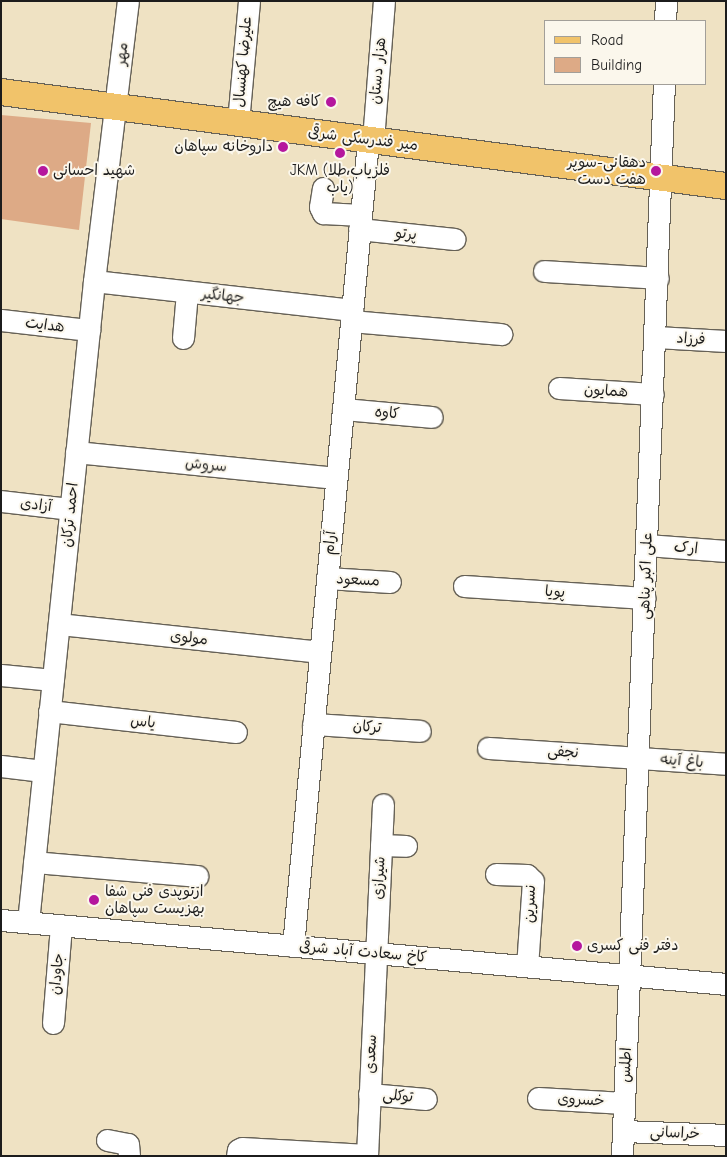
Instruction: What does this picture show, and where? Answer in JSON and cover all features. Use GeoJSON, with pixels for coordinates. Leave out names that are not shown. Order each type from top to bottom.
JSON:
{"type":"FeatureCollection","features":[{"type":"Feature","properties":{"kind":"main road","name":"میر فندرسکی شرقی"},"geometry":{"type":"LineString","coordinates":[[1,92],[726,186]]}},
{"type":"Feature","properties":{"kind":"street","name":"مهر"},"geometry":{"type":"LineString","coordinates":[[116,108],[128,1]]}},
{"type":"Feature","properties":{"kind":"street","name":"علیرضا کهنسال"},"geometry":{"type":"LineString","coordinates":[[238,122],[249,1]]}},
{"type":"Feature","properties":{"kind":"street","name":"هزار دستان"},"geometry":{"type":"LineString","coordinates":[[370,140],[384,1]]}},
{"type":"Feature","properties":{"kind":"street"},"geometry":{"type":"LineString","coordinates":[[666,1],[666,20]]}},
{"type":"Feature","properties":{"kind":"street","name":"علی اکبر پناهی"},"geometry":{"type":"LineString","coordinates":[[630,975],[656,337],[664,85]]}},
{"type":"Feature","properties":{"kind":"street","name":"احمد ترکان"},"geometry":{"type":"LineString","coordinates":[[28,922],[94,281],[116,108]]}},
{"type":"Feature","properties":{"kind":"street","name":"آرام"},"geometry":{"type":"LineString","coordinates":[[293,946],[360,222],[370,140]]}},
{"type":"Feature","properties":{"kind":"street","name":"پرتو"},"geometry":{"type":"LineString","coordinates":[[324,188],[320,207],[324,212],[360,222],[454,239]]}},
{"type":"Feature","properties":{"kind":"street"},"geometry":{"type":"LineString","coordinates":[[544,271],[658,278]]}},
{"type":"Feature","properties":{"kind":"street","name":"جهانگیر"},"geometry":{"type":"LineString","coordinates":[[94,281],[500,334]]}},
{"type":"Feature","properties":{"kind":"street"},"geometry":{"type":"LineString","coordinates":[[183,338],[187,292]]}},
{"type":"Feature","properties":{"kind":"street","name":"هدایت"},"geometry":{"type":"LineString","coordinates":[[1,320],[89,330]]}},
{"type":"Feature","properties":{"kind":"street","name":"فرزاد"},"geometry":{"type":"LineString","coordinates":[[656,337],[726,341]]}},
{"type":"Feature","properties":{"kind":"street","name":"همایون"},"geometry":{"type":"LineString","coordinates":[[559,388],[653,394]]}},
{"type":"Feature","properties":{"kind":"street","name":"کاوه"},"geometry":{"type":"LineString","coordinates":[[343,409],[432,417]]}},
{"type":"Feature","properties":{"kind":"street","name":"سروش"},"geometry":{"type":"LineString","coordinates":[[76,452],[336,478]]}},
{"type":"Feature","properties":{"kind":"street","name":"آزادی"},"geometry":{"type":"LineString","coordinates":[[1,501],[70,509]]}},
{"type":"Feature","properties":{"kind":"street","name":"ارک"},"geometry":{"type":"LineString","coordinates":[[647,545],[726,551]]}},
{"type":"Feature","properties":{"kind":"street","name":"مسعود"},"geometry":{"type":"LineString","coordinates":[[327,578],[390,582]]}},
{"type":"Feature","properties":{"kind":"street","name":"پویا"},"geometry":{"type":"LineString","coordinates":[[464,586],[645,598]]}},
{"type":"Feature","properties":{"kind":"street","name":"مولوی"},"geometry":{"type":"LineString","coordinates":[[59,624],[320,652]]}},
{"type":"Feature","properties":{"kind":"street"},"geometry":{"type":"LineString","coordinates":[[1,675],[53,680]]}},
{"type":"Feature","properties":{"kind":"street","name":"یاس"},"geometry":{"type":"LineString","coordinates":[[49,711],[236,732]]}},
{"type":"Feature","properties":{"kind":"street","name":"ترکان"},"geometry":{"type":"LineString","coordinates":[[313,724],[420,731]]}},
{"type":"Feature","properties":{"kind":"street","name":"نجفی"},"geometry":{"type":"LineString","coordinates":[[488,748],[638,757]]}},
{"type":"Feature","properties":{"kind":"street","name":"باغ آینه"},"geometry":{"type":"LineString","coordinates":[[638,757],[726,764]]}},
{"type":"Feature","properties":{"kind":"street"},"geometry":{"type":"LineString","coordinates":[[1,766],[43,771]]}},
{"type":"Feature","properties":{"kind":"street","name":"شیرازی"},"geometry":{"type":"LineString","coordinates":[[375,953],[383,804]]}},
{"type":"Feature","properties":{"kind":"street"},"geometry":{"type":"LineString","coordinates":[[381,845],[406,846]]}},
{"type":"Feature","properties":{"kind":"street"},"geometry":{"type":"LineString","coordinates":[[34,862],[197,876]]}},
{"type":"Feature","properties":{"kind":"street","name":"نسرین"},"geometry":{"type":"LineString","coordinates":[[496,874],[527,875],[533,881],[527,966]]}},
{"type":"Feature","properties":{"kind":"street","name":"کاخ سعادت آباد شرقی"},"geometry":{"type":"LineString","coordinates":[[1,920],[726,984]]}},
{"type":"Feature","properties":{"kind":"street","name":"جاودان"},"geometry":{"type":"LineString","coordinates":[[52,1023],[61,925]]}},
{"type":"Feature","properties":{"kind":"street","name":"سعدی"},"geometry":{"type":"LineString","coordinates":[[367,1156],[375,953]]}},
{"type":"Feature","properties":{"kind":"street","name":"اطلس"},"geometry":{"type":"LineString","coordinates":[[622,1156],[630,975]]}},
{"type":"Feature","properties":{"kind":"street","name":"توکلی"},"geometry":{"type":"LineString","coordinates":[[369,1094],[426,1099]]}},
{"type":"Feature","properties":{"kind":"street","name":"خسروی"},"geometry":{"type":"LineString","coordinates":[[538,1098],[624,1103]]}},
{"type":"Feature","properties":{"kind":"street","name":"خراسانی"},"geometry":{"type":"LineString","coordinates":[[624,1130],[726,1135]]}},
{"type":"Feature","properties":{"kind":"street"},"geometry":{"type":"LineString","coordinates":[[107,1140],[128,1144],[129,1156]]}},
{"type":"Feature","properties":{"kind":"street"},"geometry":{"type":"LineString","coordinates":[[236,1156],[238,1150],[242,1148],[367,1156]]}},
{"type":"Feature","properties":{"kind":"building","name":"شهید احسانی"},"geometry":{"type":"Polygon","coordinates":[[[1,115],[91,123],[79,230],[1,219],[1,115]]]}},
{"type":"Feature","properties":{"kind":"place","name":"کافه هیچ"},"geometry":{"type":"Point","coordinates":[331,102]}},
{"type":"Feature","properties":{"kind":"place","name":"داروخانه سپاهان"},"geometry":{"type":"Point","coordinates":[283,147]}},
{"type":"Feature","properties":{"kind":"place","name":"JKM (فلزیاب،طلا یاب)"},"geometry":{"type":"Point","coordinates":[340,153]}},
{"type":"Feature","properties":{"kind":"place","name":"شهید احسانی"},"geometry":{"type":"Point","coordinates":[43,171]}},
{"type":"Feature","properties":{"kind":"place","name":"دهقانی-سوپر هفت دست"},"geometry":{"type":"Point","coordinates":[656,171]}},
{"type":"Feature","properties":{"kind":"place","name":"ارتوپدی فنی شفا بهزیست سپاهان"},"geometry":{"type":"Point","coordinates":[94,900]}},
{"type":"Feature","properties":{"kind":"place","name":"دفتر فنی کسری"},"geometry":{"type":"Point","coordinates":[577,946]}}]}
